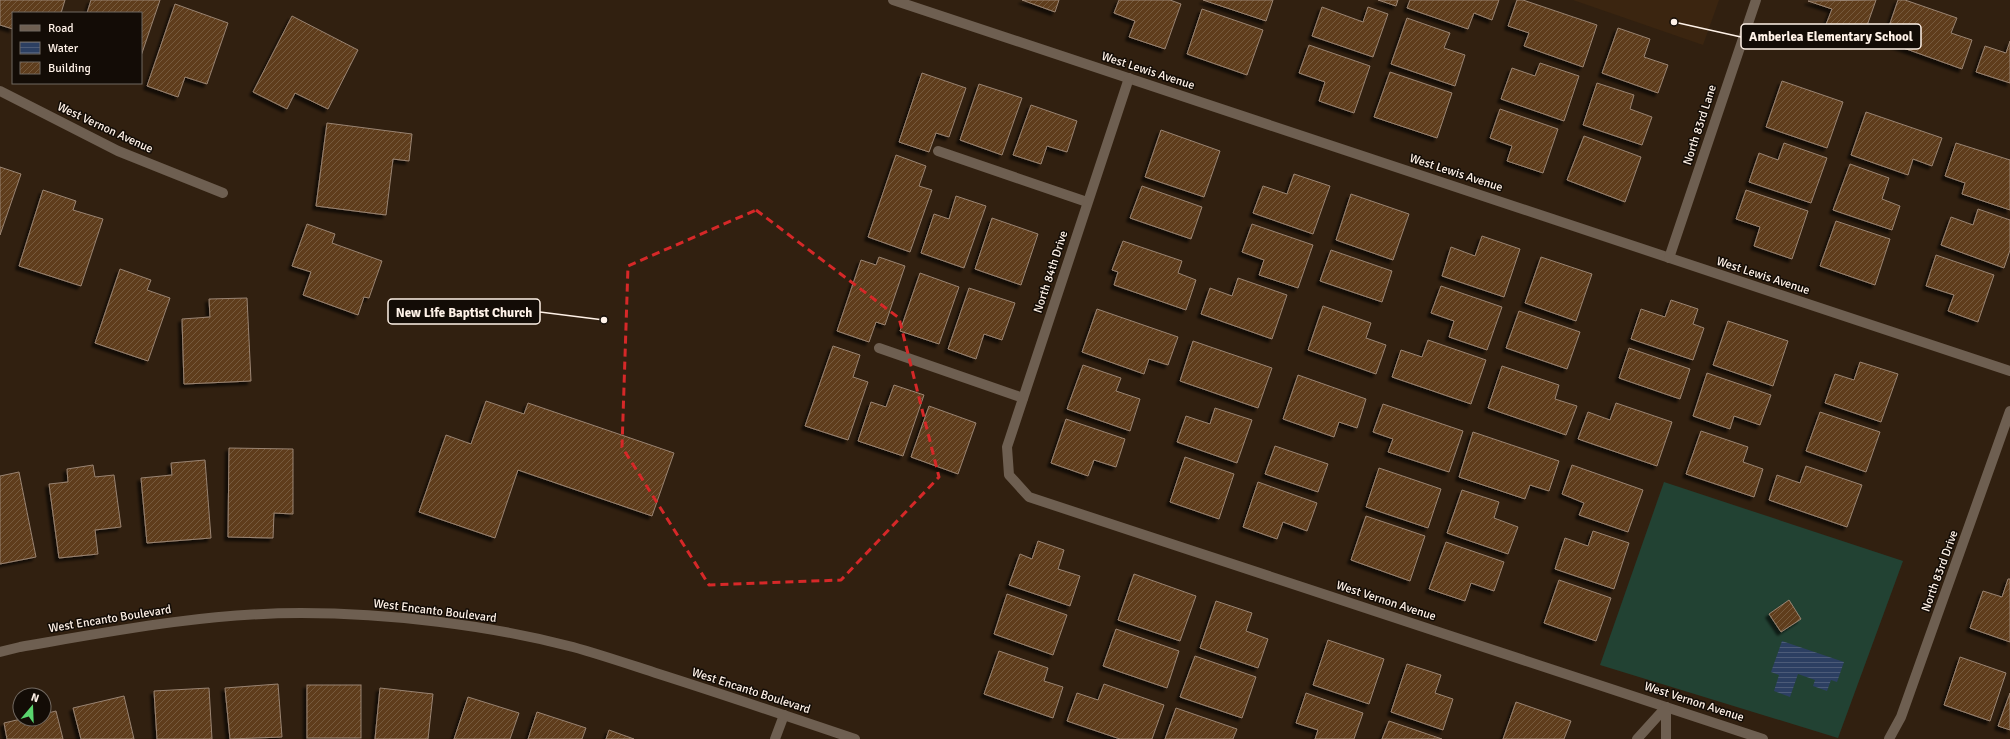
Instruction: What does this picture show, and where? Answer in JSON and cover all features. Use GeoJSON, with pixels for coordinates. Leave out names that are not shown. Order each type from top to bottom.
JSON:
{"type":"FeatureCollection","features":[{"type":"Feature","properties":{"kind":"street","name":"West Lewis Avenue"},"geometry":{"type":"LineString","coordinates":[[893,0],[2010,371]]}},
{"type":"Feature","properties":{"kind":"street","name":"North 83rd Lane"},"geometry":{"type":"LineString","coordinates":[[1669,258],[1756,0]]}},
{"type":"Feature","properties":{"kind":"street","name":"North 84th Drive"},"geometry":{"type":"LineString","coordinates":[[1009,475],[1007,447],[1129,78]]}},
{"type":"Feature","properties":{"kind":"street","name":"West Vernon Avenue"},"geometry":{"type":"LineString","coordinates":[[0,91],[118,151],[223,193]]}},
{"type":"Feature","properties":{"kind":"street"},"geometry":{"type":"LineString","coordinates":[[938,151],[1087,202]]}},
{"type":"Feature","properties":{"kind":"street"},"geometry":{"type":"LineString","coordinates":[[879,348],[1022,398]]}},
{"type":"Feature","properties":{"kind":"street","name":"North 83rd Drive"},"geometry":{"type":"LineString","coordinates":[[1890,739],[1901,717],[2010,411]]}},
{"type":"Feature","properties":{"kind":"street","name":"West Vernon Avenue"},"geometry":{"type":"LineString","coordinates":[[1009,475],[1029,497],[1763,739]]}},
{"type":"Feature","properties":{"kind":"street","name":"West Encanto Boulevard"},"geometry":{"type":"LineString","coordinates":[[0,652],[20,646],[150,624],[246,615],[300,613],[353,614],[455,624],[574,647],[855,739]]}},
{"type":"Feature","properties":{"kind":"street"},"geometry":{"type":"LineString","coordinates":[[1637,739],[1666,707]]}},
{"type":"Feature","properties":{"kind":"street"},"geometry":{"type":"LineString","coordinates":[[1666,707],[1666,739]]}},
{"type":"Feature","properties":{"kind":"street"},"geometry":{"type":"LineString","coordinates":[[775,739],[784,715]]}},
{"type":"Feature","properties":{"kind":"highlighted area"},"geometry":{"type":"Polygon","coordinates":[[[756,210],[899,318],[939,477],[841,580],[709,585],[622,447],[628,266],[756,210]]]}},
{"type":"Feature","properties":{"kind":"shaded area"},"geometry":{"type":"Polygon","coordinates":[[[1573,0],[1719,0],[1703,45],[1573,0]]]}},
{"type":"Feature","properties":{"kind":"green space"},"geometry":{"type":"Polygon","coordinates":[[[1664,482],[1903,561],[1838,738],[1600,665],[1664,482]]]}},
{"type":"Feature","properties":{"kind":"water"},"geometry":{"type":"Polygon","coordinates":[[[1782,641],[1844,662],[1837,682],[1831,680],[1827,691],[1813,686],[1815,680],[1798,674],[1790,697],[1774,691],[1779,675],[1771,672],[1782,641]]]}},
{"type":"Feature","properties":{"kind":"building"},"geometry":{"type":"Polygon","coordinates":[[[0,0],[65,0],[61,12],[12,12],[12,29],[0,25],[0,0]]]}},
{"type":"Feature","properties":{"kind":"building"},"geometry":{"type":"Polygon","coordinates":[[[91,0],[160,0],[142,53],[142,12],[87,12],[91,0]]]}},
{"type":"Feature","properties":{"kind":"building"},"geometry":{"type":"Polygon","coordinates":[[[1022,0],[1059,0],[1055,12],[1022,0]]]}},
{"type":"Feature","properties":{"kind":"building"},"geometry":{"type":"Polygon","coordinates":[[[1119,0],[1170,0],[1181,4],[1165,49],[1129,37],[1135,21],[1114,13],[1119,0]]]}},
{"type":"Feature","properties":{"kind":"building"},"geometry":{"type":"Polygon","coordinates":[[[1203,0],[1273,0],[1266,21],[1203,0]]]}},
{"type":"Feature","properties":{"kind":"building"},"geometry":{"type":"Polygon","coordinates":[[[1378,0],[1398,0],[1396,6],[1378,0]]]}},
{"type":"Feature","properties":{"kind":"building"},"geometry":{"type":"Polygon","coordinates":[[[1410,0],[1499,0],[1492,20],[1474,13],[1468,29],[1407,8],[1410,0]]]}},
{"type":"Feature","properties":{"kind":"building"},"geometry":{"type":"Polygon","coordinates":[[[1517,0],[1523,0],[1597,25],[1583,67],[1524,46],[1529,33],[1508,26],[1517,0]]]}},
{"type":"Feature","properties":{"kind":"building"},"geometry":{"type":"Polygon","coordinates":[[[1876,0],[1862,40],[1825,27],[1832,9],[1808,1],[1876,0]]]}},
{"type":"Feature","properties":{"kind":"building"},"geometry":{"type":"Polygon","coordinates":[[[1898,0],[1905,0],[1957,18],[1951,33],[1972,40],[1962,69],[1884,41],[1898,0]]]}},
{"type":"Feature","properties":{"kind":"building"},"geometry":{"type":"Polygon","coordinates":[[[175,4],[228,23],[207,84],[185,77],[178,97],[147,86],[175,4]]]}},
{"type":"Feature","properties":{"kind":"building"},"geometry":{"type":"Polygon","coordinates":[[[1322,7],[1363,22],[1368,7],[1388,14],[1373,57],[1312,36],[1322,7]]]}},
{"type":"Feature","properties":{"kind":"building"},"geometry":{"type":"Polygon","coordinates":[[[1202,9],[1263,30],[1247,75],[1187,54],[1202,9]]]}},
{"type":"Feature","properties":{"kind":"building"},"geometry":{"type":"Polygon","coordinates":[[[292,16],[358,50],[328,109],[295,93],[287,109],[253,92],[292,16]]]}},
{"type":"Feature","properties":{"kind":"building"},"geometry":{"type":"Polygon","coordinates":[[[1407,18],[1450,33],[1444,48],[1465,55],[1455,86],[1391,64],[1407,18]]]}},
{"type":"Feature","properties":{"kind":"building"},"geometry":{"type":"Polygon","coordinates":[[[1618,28],[1650,39],[1644,57],[1668,65],[1658,93],[1602,73],[1618,28]]]}},
{"type":"Feature","properties":{"kind":"building"},"geometry":{"type":"Polygon","coordinates":[[[2010,41],[2010,83],[1976,72],[1985,46],[2006,53],[2010,41]]]}},
{"type":"Feature","properties":{"kind":"building"},"geometry":{"type":"Polygon","coordinates":[[[1309,45],[1370,66],[1354,113],[1319,101],[1325,82],[1299,73],[1309,45]]]}},
{"type":"Feature","properties":{"kind":"building"},"geometry":{"type":"Polygon","coordinates":[[[1540,63],[1579,76],[1564,121],[1501,99],[1512,68],[1535,76],[1540,63]]]}},
{"type":"Feature","properties":{"kind":"building"},"geometry":{"type":"Polygon","coordinates":[[[1390,72],[1452,93],[1437,138],[1374,117],[1390,72]]]}},
{"type":"Feature","properties":{"kind":"building"},"geometry":{"type":"Polygon","coordinates":[[[922,73],[966,88],[949,137],[936,133],[929,152],[899,142],[922,73]]]}},
{"type":"Feature","properties":{"kind":"building"},"geometry":{"type":"Polygon","coordinates":[[[1782,81],[1843,102],[1827,148],[1766,127],[1782,81]]]}},
{"type":"Feature","properties":{"kind":"building"},"geometry":{"type":"Polygon","coordinates":[[[1597,83],[1634,95],[1630,109],[1652,117],[1642,145],[1583,125],[1597,83]]]}},
{"type":"Feature","properties":{"kind":"building"},"geometry":{"type":"Polygon","coordinates":[[[979,84],[1022,98],[1002,155],[960,140],[979,84]]]}},
{"type":"Feature","properties":{"kind":"building"},"geometry":{"type":"Polygon","coordinates":[[[1031,105],[1077,121],[1067,152],[1047,146],[1041,164],[1013,155],[1031,105]]]}},
{"type":"Feature","properties":{"kind":"building"},"geometry":{"type":"Polygon","coordinates":[[[1500,109],[1558,129],[1543,173],[1507,161],[1512,146],[1490,138],[1500,109]]]}},
{"type":"Feature","properties":{"kind":"building"},"geometry":{"type":"Polygon","coordinates":[[[1866,112],[1942,138],[1932,166],[1913,159],[1908,175],[1851,155],[1866,112]]]}},
{"type":"Feature","properties":{"kind":"building"},"geometry":{"type":"Polygon","coordinates":[[[327,123],[412,134],[409,161],[393,159],[386,215],[316,206],[327,123]]]}},
{"type":"Feature","properties":{"kind":"building"},"geometry":{"type":"Polygon","coordinates":[[[1161,130],[1220,151],[1204,197],[1145,177],[1161,130]]]}},
{"type":"Feature","properties":{"kind":"building"},"geometry":{"type":"Polygon","coordinates":[[[1584,136],[1641,157],[1625,202],[1567,180],[1584,136]]]}},
{"type":"Feature","properties":{"kind":"building"},"geometry":{"type":"Polygon","coordinates":[[[1784,143],[1827,158],[1811,203],[1749,182],[1759,153],[1778,160],[1784,143]]]}},
{"type":"Feature","properties":{"kind":"building"},"geometry":{"type":"Polygon","coordinates":[[[1956,143],[2010,160],[2010,210],[1962,194],[1965,183],[1945,176],[1956,143]]]}},
{"type":"Feature","properties":{"kind":"building"},"geometry":{"type":"Polygon","coordinates":[[[896,155],[926,166],[919,186],[932,190],[910,252],[868,237],[896,155]]]}},
{"type":"Feature","properties":{"kind":"building"},"geometry":{"type":"Polygon","coordinates":[[[1850,164],[1889,178],[1882,199],[1900,206],[1892,230],[1833,210],[1850,164]]]}},
{"type":"Feature","properties":{"kind":"building"},"geometry":{"type":"Polygon","coordinates":[[[0,167],[21,174],[0,235],[0,167]]]}},
{"type":"Feature","properties":{"kind":"building"},"geometry":{"type":"Polygon","coordinates":[[[1294,174],[1330,186],[1313,234],[1253,213],[1263,186],[1287,194],[1294,174]]]}},
{"type":"Feature","properties":{"kind":"building"},"geometry":{"type":"Polygon","coordinates":[[[1142,186],[1202,207],[1191,239],[1130,218],[1142,186]]]}},
{"type":"Feature","properties":{"kind":"building"},"geometry":{"type":"Polygon","coordinates":[[[43,190],[76,201],[73,210],[103,219],[81,286],[19,266],[43,190]]]}},
{"type":"Feature","properties":{"kind":"building"},"geometry":{"type":"Polygon","coordinates":[[[1746,190],[1808,211],[1792,259],[1754,246],[1760,227],[1736,219],[1746,190]]]}},
{"type":"Feature","properties":{"kind":"building"},"geometry":{"type":"Polygon","coordinates":[[[1351,194],[1409,214],[1393,260],[1336,240],[1351,194]]]}},
{"type":"Feature","properties":{"kind":"building"},"geometry":{"type":"Polygon","coordinates":[[[956,196],[986,206],[964,268],[921,253],[934,214],[949,219],[956,196]]]}},
{"type":"Feature","properties":{"kind":"building"},"geometry":{"type":"Polygon","coordinates":[[[1978,209],[2010,220],[2010,250],[2004,268],[1941,245],[1951,217],[1973,225],[1978,209]]]}},
{"type":"Feature","properties":{"kind":"building"},"geometry":{"type":"Polygon","coordinates":[[[992,218],[1038,234],[1021,285],[975,269],[992,218]]]}},
{"type":"Feature","properties":{"kind":"building"},"geometry":{"type":"Polygon","coordinates":[[[1836,221],[1890,239],[1875,285],[1820,266],[1836,221]]]}},
{"type":"Feature","properties":{"kind":"building"},"geometry":{"type":"Polygon","coordinates":[[[307,224],[335,234],[332,243],[382,261],[369,298],[364,297],[358,315],[303,295],[311,272],[292,266],[307,224]]]}},
{"type":"Feature","properties":{"kind":"building"},"geometry":{"type":"Polygon","coordinates":[[[1252,224],[1313,245],[1298,288],[1259,275],[1264,260],[1242,252],[1252,224]]]}},
{"type":"Feature","properties":{"kind":"building"},"geometry":{"type":"Polygon","coordinates":[[[1482,236],[1520,249],[1504,297],[1442,276],[1451,247],[1475,256],[1482,236]]]}},
{"type":"Feature","properties":{"kind":"building"},"geometry":{"type":"Polygon","coordinates":[[[1123,241],[1182,261],[1178,273],[1196,280],[1186,310],[1114,285],[1118,272],[1112,270],[1123,241]]]}},
{"type":"Feature","properties":{"kind":"building"},"geometry":{"type":"Polygon","coordinates":[[[1331,250],[1392,271],[1382,302],[1320,281],[1331,250]]]}},
{"type":"Feature","properties":{"kind":"building"},"geometry":{"type":"Polygon","coordinates":[[[1936,255],[1994,275],[1978,322],[1948,311],[1954,295],[1926,286],[1936,255]]]}},
{"type":"Feature","properties":{"kind":"building"},"geometry":{"type":"Polygon","coordinates":[[[879,257],[905,266],[885,325],[876,322],[869,342],[837,331],[861,260],[876,265],[879,257]]]}},
{"type":"Feature","properties":{"kind":"building"},"geometry":{"type":"Polygon","coordinates":[[[1541,257],[1592,274],[1576,321],[1525,303],[1541,257]]]}},
{"type":"Feature","properties":{"kind":"building"},"geometry":{"type":"Polygon","coordinates":[[[120,269],[151,280],[147,290],[170,298],[148,361],[95,343],[120,269]]]}},
{"type":"Feature","properties":{"kind":"building"},"geometry":{"type":"Polygon","coordinates":[[[920,273],[959,287],[939,344],[900,331],[920,273]]]}},
{"type":"Feature","properties":{"kind":"building"},"geometry":{"type":"Polygon","coordinates":[[[1238,278],[1287,295],[1272,339],[1201,314],[1210,288],[1232,296],[1238,278]]]}},
{"type":"Feature","properties":{"kind":"building"},"geometry":{"type":"Polygon","coordinates":[[[1441,286],[1502,307],[1487,350],[1449,337],[1454,321],[1431,313],[1441,286]]]}},
{"type":"Feature","properties":{"kind":"building"},"geometry":{"type":"Polygon","coordinates":[[[969,288],[1015,303],[1002,340],[984,334],[976,359],[948,349],[969,288]]]}},
{"type":"Feature","properties":{"kind":"building"},"geometry":{"type":"Polygon","coordinates":[[[247,298],[251,381],[184,384],[182,319],[210,317],[209,299],[247,298]]]}},
{"type":"Feature","properties":{"kind":"building"},"geometry":{"type":"Polygon","coordinates":[[[1671,300],[1698,309],[1693,324],[1704,328],[1693,360],[1631,339],[1641,309],[1665,317],[1671,300]]]}},
{"type":"Feature","properties":{"kind":"building"},"geometry":{"type":"Polygon","coordinates":[[[1323,306],[1371,323],[1366,338],[1386,345],[1376,374],[1308,350],[1323,306]]]}},
{"type":"Feature","properties":{"kind":"building"},"geometry":{"type":"Polygon","coordinates":[[[1097,309],[1178,337],[1168,365],[1149,359],[1144,374],[1082,352],[1097,309]]]}},
{"type":"Feature","properties":{"kind":"building"},"geometry":{"type":"Polygon","coordinates":[[[1519,311],[1580,332],[1567,369],[1506,348],[1519,311]]]}},
{"type":"Feature","properties":{"kind":"building"},"geometry":{"type":"Polygon","coordinates":[[[1728,321],[1788,341],[1773,386],[1713,365],[1728,321]]]}},
{"type":"Feature","properties":{"kind":"building"},"geometry":{"type":"Polygon","coordinates":[[[1428,340],[1486,360],[1471,404],[1392,377],[1401,350],[1422,357],[1428,340]]]}},
{"type":"Feature","properties":{"kind":"building"},"geometry":{"type":"Polygon","coordinates":[[[1193,341],[1272,368],[1258,408],[1180,381],[1193,341]]]}},
{"type":"Feature","properties":{"kind":"building"},"geometry":{"type":"Polygon","coordinates":[[[833,346],[860,355],[853,377],[868,382],[848,440],[805,426],[833,346]]]}},
{"type":"Feature","properties":{"kind":"building"},"geometry":{"type":"Polygon","coordinates":[[[1629,348],[1690,369],[1680,399],[1619,378],[1629,348]]]}},
{"type":"Feature","properties":{"kind":"building"},"geometry":{"type":"Polygon","coordinates":[[[1860,362],[1898,374],[1881,422],[1825,403],[1835,374],[1854,380],[1860,362]]]}},
{"type":"Feature","properties":{"kind":"building"},"geometry":{"type":"Polygon","coordinates":[[[1083,365],[1121,378],[1116,391],[1140,399],[1130,431],[1067,409],[1083,365]]]}},
{"type":"Feature","properties":{"kind":"building"},"geometry":{"type":"Polygon","coordinates":[[[1502,366],[1559,385],[1555,399],[1577,406],[1566,435],[1488,408],[1502,366]]]}},
{"type":"Feature","properties":{"kind":"building"},"geometry":{"type":"Polygon","coordinates":[[[1707,373],[1771,395],[1760,425],[1734,416],[1730,429],[1693,416],[1707,373]]]}},
{"type":"Feature","properties":{"kind":"building"},"geometry":{"type":"Polygon","coordinates":[[[1298,375],[1366,399],[1357,428],[1339,422],[1334,437],[1283,419],[1298,375]]]}},
{"type":"Feature","properties":{"kind":"building"},"geometry":{"type":"Polygon","coordinates":[[[894,385],[924,395],[903,456],[858,441],[871,402],[886,407],[894,385]]]}},
{"type":"Feature","properties":{"kind":"building"},"geometry":{"type":"Polygon","coordinates":[[[486,401],[524,414],[528,403],[674,453],[652,516],[518,470],[495,538],[419,512],[446,435],[471,444],[486,401]]]}},
{"type":"Feature","properties":{"kind":"building"},"geometry":{"type":"Polygon","coordinates":[[[1616,403],[1672,422],[1657,466],[1578,439],[1588,412],[1610,420],[1616,403]]]}},
{"type":"Feature","properties":{"kind":"building"},"geometry":{"type":"Polygon","coordinates":[[[1383,404],[1463,431],[1449,472],[1388,452],[1393,439],[1373,432],[1383,404]]]}},
{"type":"Feature","properties":{"kind":"building"},"geometry":{"type":"Polygon","coordinates":[[[929,406],[976,423],[958,474],[911,457],[929,406]]]}},
{"type":"Feature","properties":{"kind":"building"},"geometry":{"type":"Polygon","coordinates":[[[1215,408],[1252,420],[1237,463],[1177,442],[1186,416],[1210,424],[1215,408]]]}},
{"type":"Feature","properties":{"kind":"building"},"geometry":{"type":"Polygon","coordinates":[[[1820,412],[1880,432],[1866,472],[1806,451],[1820,412]]]}},
{"type":"Feature","properties":{"kind":"building"},"geometry":{"type":"Polygon","coordinates":[[[1066,419],[1125,439],[1116,467],[1094,460],[1088,476],[1051,463],[1066,419]]]}},
{"type":"Feature","properties":{"kind":"building"},"geometry":{"type":"Polygon","coordinates":[[[1701,431],[1748,447],[1743,462],[1763,469],[1754,497],[1686,474],[1701,431]]]}},
{"type":"Feature","properties":{"kind":"building"},"geometry":{"type":"Polygon","coordinates":[[[1473,432],[1559,461],[1549,491],[1530,485],[1525,499],[1459,477],[1473,432]]]}},
{"type":"Feature","properties":{"kind":"building"},"geometry":{"type":"Polygon","coordinates":[[[1275,446],[1328,464],[1318,492],[1265,474],[1275,446]]]}},
{"type":"Feature","properties":{"kind":"building"},"geometry":{"type":"Polygon","coordinates":[[[229,448],[293,449],[293,514],[274,513],[273,538],[228,537],[229,448]]]}},
{"type":"Feature","properties":{"kind":"building"},"geometry":{"type":"Polygon","coordinates":[[[1185,457],[1234,474],[1219,519],[1170,502],[1185,457]]]}},
{"type":"Feature","properties":{"kind":"building"},"geometry":{"type":"Polygon","coordinates":[[[205,460],[211,538],[147,543],[141,478],[172,475],[171,463],[205,460]]]}},
{"type":"Feature","properties":{"kind":"building"},"geometry":{"type":"Polygon","coordinates":[[[93,465],[95,477],[114,475],[121,527],[95,530],[98,554],[59,558],[49,484],[68,482],[67,469],[93,465]]]}},
{"type":"Feature","properties":{"kind":"building"},"geometry":{"type":"Polygon","coordinates":[[[1572,465],[1643,490],[1628,532],[1579,515],[1584,503],[1562,494],[1572,465]]]}},
{"type":"Feature","properties":{"kind":"building"},"geometry":{"type":"Polygon","coordinates":[[[1806,466],[1862,485],[1847,527],[1769,500],[1777,475],[1800,483],[1806,466]]]}},
{"type":"Feature","properties":{"kind":"building"},"geometry":{"type":"Polygon","coordinates":[[[1379,468],[1441,489],[1428,528],[1366,507],[1379,468]]]}},
{"type":"Feature","properties":{"kind":"building"},"geometry":{"type":"Polygon","coordinates":[[[19,472],[36,557],[0,564],[0,476],[19,472]]]}},
{"type":"Feature","properties":{"kind":"building"},"geometry":{"type":"Polygon","coordinates":[[[1258,482],[1317,503],[1307,531],[1283,522],[1277,539],[1243,527],[1258,482]]]}},
{"type":"Feature","properties":{"kind":"building"},"geometry":{"type":"Polygon","coordinates":[[[1462,490],[1499,502],[1494,518],[1518,527],[1508,554],[1447,533],[1462,490]]]}},
{"type":"Feature","properties":{"kind":"building"},"geometry":{"type":"Polygon","coordinates":[[[1366,516],[1425,536],[1410,581],[1351,560],[1366,516]]]}},
{"type":"Feature","properties":{"kind":"building"},"geometry":{"type":"Polygon","coordinates":[[[1593,531],[1629,543],[1614,589],[1555,569],[1565,538],[1588,546],[1593,531]]]}},
{"type":"Feature","properties":{"kind":"building"},"geometry":{"type":"Polygon","coordinates":[[[1038,541],[1064,550],[1058,569],[1080,576],[1070,606],[1009,585],[1020,554],[1032,559],[1038,541]]]}},
{"type":"Feature","properties":{"kind":"building"},"geometry":{"type":"Polygon","coordinates":[[[1446,542],[1504,562],[1494,591],[1471,583],[1465,601],[1429,589],[1446,542]]]}},
{"type":"Feature","properties":{"kind":"building"},"geometry":{"type":"Polygon","coordinates":[[[1134,574],[1196,596],[1180,641],[1118,620],[1134,574]]]}},
{"type":"Feature","properties":{"kind":"building"},"geometry":{"type":"Polygon","coordinates":[[[2008,579],[2010,579],[2010,642],[1970,628],[1983,591],[2002,597],[2008,579]]]}},
{"type":"Feature","properties":{"kind":"building"},"geometry":{"type":"Polygon","coordinates":[[[1559,580],[1611,598],[1596,641],[1544,623],[1559,580]]]}},
{"type":"Feature","properties":{"kind":"building"},"geometry":{"type":"Polygon","coordinates":[[[1007,594],[1067,615],[1053,655],[994,634],[1007,594]]]}},
{"type":"Feature","properties":{"kind":"building"},"geometry":{"type":"Polygon","coordinates":[[[1789,600],[1801,619],[1781,632],[1769,614],[1789,600]]]}},
{"type":"Feature","properties":{"kind":"building"},"geometry":{"type":"Polygon","coordinates":[[[1216,601],[1252,613],[1246,631],[1268,639],[1258,668],[1200,648],[1216,601]]]}},
{"type":"Feature","properties":{"kind":"building"},"geometry":{"type":"Polygon","coordinates":[[[1116,629],[1179,651],[1167,688],[1103,666],[1116,629]]]}},
{"type":"Feature","properties":{"kind":"building"},"geometry":{"type":"Polygon","coordinates":[[[1328,640],[1384,659],[1369,704],[1313,685],[1328,640]]]}},
{"type":"Feature","properties":{"kind":"building"},"geometry":{"type":"Polygon","coordinates":[[[999,651],[1048,668],[1044,681],[1063,687],[1053,718],[984,694],[999,651]]]}},
{"type":"Feature","properties":{"kind":"building"},"geometry":{"type":"Polygon","coordinates":[[[1195,656],[1256,677],[1242,718],[1180,697],[1195,656]]]}},
{"type":"Feature","properties":{"kind":"building"},"geometry":{"type":"Polygon","coordinates":[[[1960,657],[2006,673],[1990,721],[1944,705],[1960,657]]]}},
{"type":"Feature","properties":{"kind":"building"},"geometry":{"type":"Polygon","coordinates":[[[1407,664],[1441,675],[1435,693],[1453,699],[1443,730],[1391,712],[1407,664]]]}},
{"type":"Feature","properties":{"kind":"building"},"geometry":{"type":"Polygon","coordinates":[[[278,684],[282,737],[230,739],[225,688],[278,684]]]}},
{"type":"Feature","properties":{"kind":"building"},"geometry":{"type":"Polygon","coordinates":[[[1104,684],[1164,705],[1152,739],[1120,739],[1067,721],[1077,693],[1098,700],[1104,684]]]}},
{"type":"Feature","properties":{"kind":"building"},"geometry":{"type":"Polygon","coordinates":[[[307,685],[361,685],[361,738],[307,738],[307,685]]]}},
{"type":"Feature","properties":{"kind":"building"},"geometry":{"type":"Polygon","coordinates":[[[209,688],[212,739],[157,739],[154,691],[209,688]]]}},
{"type":"Feature","properties":{"kind":"building"},"geometry":{"type":"Polygon","coordinates":[[[380,688],[433,694],[428,739],[375,739],[380,688]]]}},
{"type":"Feature","properties":{"kind":"building"},"geometry":{"type":"Polygon","coordinates":[[[1306,693],[1363,713],[1354,739],[1315,739],[1318,730],[1296,723],[1306,693]]]}},
{"type":"Feature","properties":{"kind":"building"},"geometry":{"type":"Polygon","coordinates":[[[2010,693],[2010,730],[1998,726],[2010,693]]]}},
{"type":"Feature","properties":{"kind":"building"},"geometry":{"type":"Polygon","coordinates":[[[124,696],[134,739],[81,739],[73,708],[124,696]]]}},
{"type":"Feature","properties":{"kind":"building"},"geometry":{"type":"Polygon","coordinates":[[[468,697],[519,713],[510,739],[454,739],[468,697]]]}},
{"type":"Feature","properties":{"kind":"building"},"geometry":{"type":"Polygon","coordinates":[[[1516,702],[1571,721],[1564,739],[1503,739],[1516,702]]]}},
{"type":"Feature","properties":{"kind":"building"},"geometry":{"type":"Polygon","coordinates":[[[1176,708],[1237,729],[1233,739],[1165,739],[1176,708]]]}},
{"type":"Feature","properties":{"kind":"building"},"geometry":{"type":"Polygon","coordinates":[[[56,711],[63,739],[7,739],[4,723],[12,721],[12,727],[52,727],[52,712],[56,711]]]}},
{"type":"Feature","properties":{"kind":"building"},"geometry":{"type":"Polygon","coordinates":[[[537,712],[586,728],[582,739],[528,739],[537,712]]]}},
{"type":"Feature","properties":{"kind":"building"},"geometry":{"type":"Polygon","coordinates":[[[1389,721],[1442,739],[1382,739],[1389,721]]]}},
{"type":"Feature","properties":{"kind":"building"},"geometry":{"type":"Polygon","coordinates":[[[609,730],[634,739],[606,739],[609,730]]]}},
{"type":"Feature","properties":{"kind":"place","name":"Amberlea Elementary School"},"geometry":{"type":"Point","coordinates":[1674,22]}},
{"type":"Feature","properties":{"kind":"place","name":"New Life Baptist Church"},"geometry":{"type":"Point","coordinates":[604,320]}}]}
